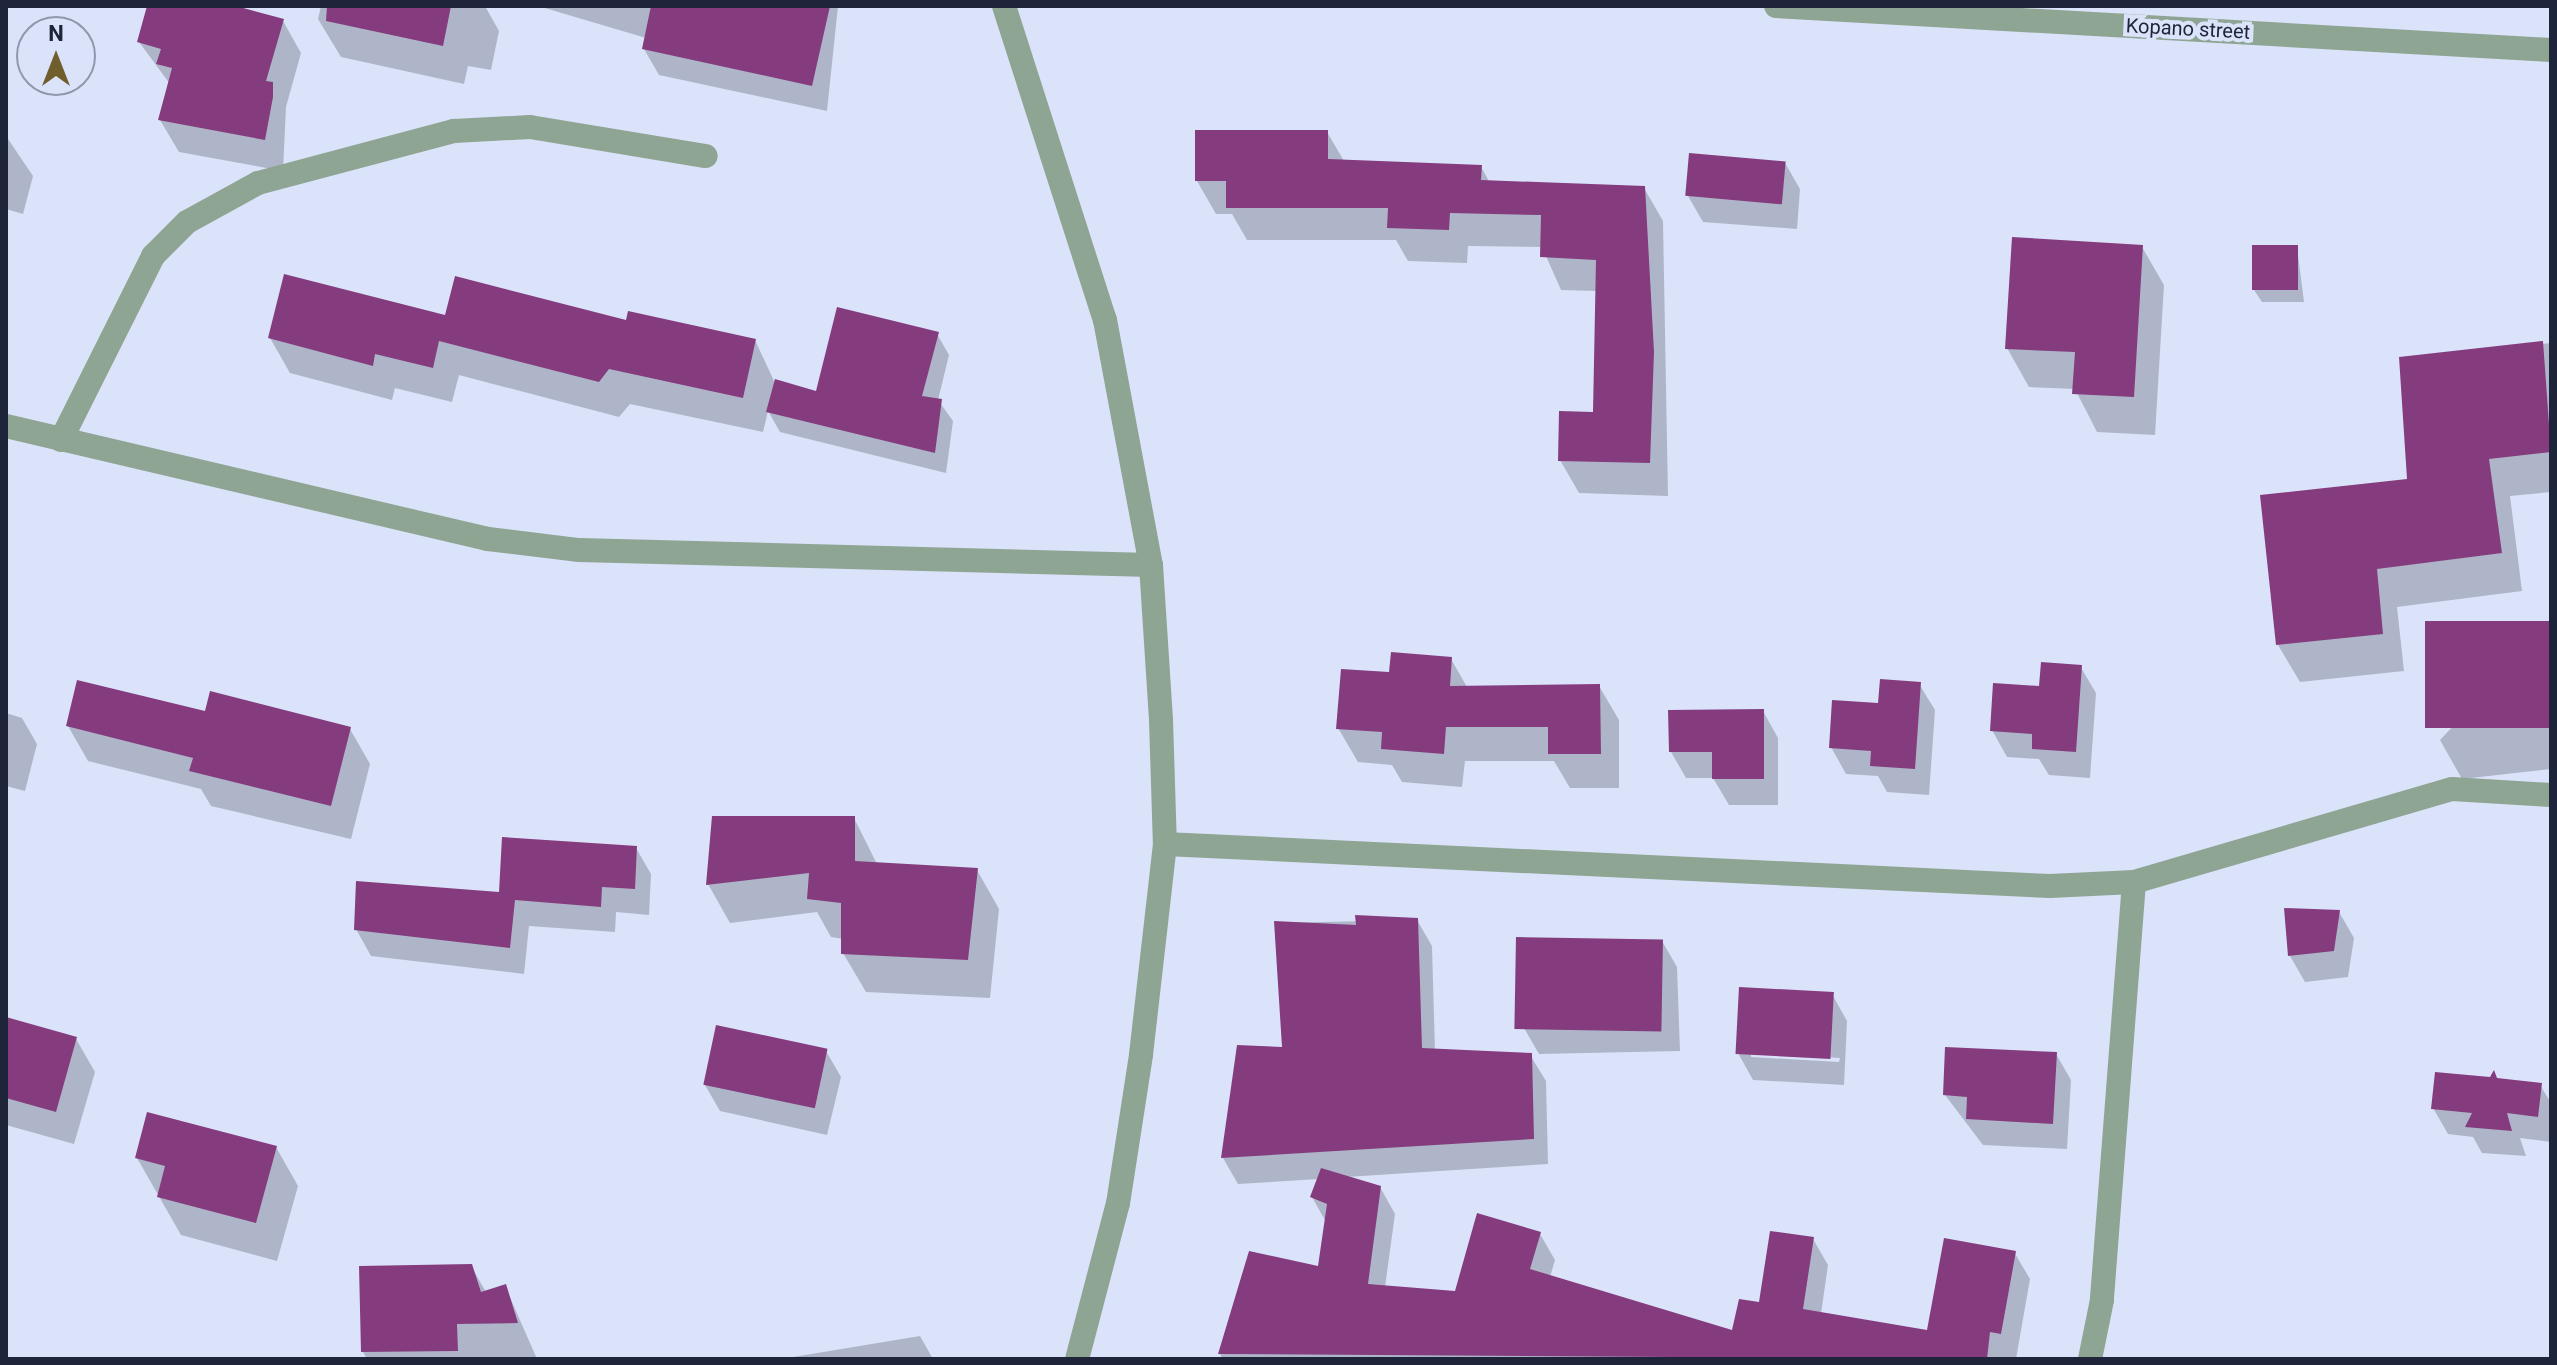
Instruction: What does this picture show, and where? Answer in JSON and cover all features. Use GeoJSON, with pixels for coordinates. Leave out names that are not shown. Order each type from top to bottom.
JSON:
{"type":"FeatureCollection","features":[{"type":"Feature","properties":{"kind":"street"},"geometry":{"type":"LineString","coordinates":[[1004,6],[1105,320],[1151,565],[1165,844],[1118,1203],[1077,1359]]}},
{"type":"Feature","properties":{"kind":"street","name":"Kopano street"},"geometry":{"type":"LineString","coordinates":[[1776,6],[2551,50]]}},
{"type":"Feature","properties":{"kind":"street"},"geometry":{"type":"LineString","coordinates":[[61,440],[153,256],[187,222],[258,183],[454,131],[530,127],[706,156]]}},
{"type":"Feature","properties":{"kind":"street"},"geometry":{"type":"LineString","coordinates":[[6,426],[488,539],[579,550],[1151,565]]}},
{"type":"Feature","properties":{"kind":"street"},"geometry":{"type":"LineString","coordinates":[[1165,844],[2050,886],[2134,882],[2452,789],[2551,795]]}},
{"type":"Feature","properties":{"kind":"street"},"geometry":{"type":"LineString","coordinates":[[2090,1359],[2102,1300],[2134,882]]}},
{"type":"Feature","properties":{"kind":"building"},"geometry":{"type":"Polygon","coordinates":[[[147,6],[236,6],[284,19],[266,81],[273,82],[273,97],[265,140],[158,120],[172,68],[156,64],[161,49],[137,42],[147,6]]]}},
{"type":"Feature","properties":{"kind":"building"},"geometry":{"type":"Polygon","coordinates":[[[327,6],[451,6],[443,46],[326,21],[327,6]]]}},
{"type":"Feature","properties":{"kind":"building"},"geometry":{"type":"Polygon","coordinates":[[[651,6],[830,6],[812,86],[642,49],[651,6]]]}},
{"type":"Feature","properties":{"kind":"building"},"geometry":{"type":"Polygon","coordinates":[[[1195,130],[1328,130],[1328,159],[1482,165],[1481,180],[1645,186],[1654,352],[1650,463],[1558,461],[1559,411],[1593,412],[1596,260],[1540,257],[1541,215],[1450,213],[1449,230],[1387,228],[1388,208],[1226,208],[1226,181],[1195,181],[1195,130]]]}},
{"type":"Feature","properties":{"kind":"building"},"geometry":{"type":"Polygon","coordinates":[[[1689,153],[1786,161],[1782,204],[1685,196],[1689,153]]]}},
{"type":"Feature","properties":{"kind":"building"},"geometry":{"type":"Polygon","coordinates":[[[2012,237],[2143,245],[2134,397],[2072,394],[2075,352],[2005,349],[2012,237]]]}},
{"type":"Feature","properties":{"kind":"building"},"geometry":{"type":"Polygon","coordinates":[[[2252,245],[2298,245],[2298,290],[2252,290],[2252,245]]]}},
{"type":"Feature","properties":{"kind":"building"},"geometry":{"type":"Polygon","coordinates":[[[284,274],[445,315],[455,276],[626,320],[628,311],[756,339],[743,398],[609,369],[599,382],[439,341],[433,368],[375,354],[373,366],[268,338],[284,274]]]}},
{"type":"Feature","properties":{"kind":"building"},"geometry":{"type":"Polygon","coordinates":[[[837,307],[939,332],[922,396],[942,399],[935,453],[766,412],[775,379],[816,391],[837,307]]]}},
{"type":"Feature","properties":{"kind":"building"},"geometry":{"type":"Polygon","coordinates":[[[2543,341],[2551,452],[2489,459],[2502,553],[2377,569],[2383,634],[2276,645],[2260,495],[2407,479],[2399,357],[2543,341]]]}},
{"type":"Feature","properties":{"kind":"building"},"geometry":{"type":"Polygon","coordinates":[[[2425,621],[2551,621],[2551,728],[2425,728],[2425,621]]]}},
{"type":"Feature","properties":{"kind":"building"},"geometry":{"type":"Polygon","coordinates":[[[1391,652],[1452,657],[1450,686],[1600,684],[1601,754],[1548,754],[1548,727],[1446,727],[1444,754],[1381,749],[1382,732],[1336,729],[1341,669],[1389,672],[1391,652]]]}},
{"type":"Feature","properties":{"kind":"building"},"geometry":{"type":"Polygon","coordinates":[[[2041,662],[2082,665],[2076,752],[2032,749],[2032,734],[1990,731],[1993,683],[2039,686],[2041,662]]]}},
{"type":"Feature","properties":{"kind":"building"},"geometry":{"type":"Polygon","coordinates":[[[1880,679],[1921,682],[1915,769],[1870,766],[1871,751],[1829,748],[1832,700],[1878,703],[1880,679]]]}},
{"type":"Feature","properties":{"kind":"building"},"geometry":{"type":"Polygon","coordinates":[[[77,680],[205,711],[210,691],[351,727],[331,806],[189,771],[193,758],[66,726],[77,680]]]}},
{"type":"Feature","properties":{"kind":"building"},"geometry":{"type":"Polygon","coordinates":[[[1764,709],[1764,779],[1712,779],[1712,752],[1669,752],[1668,710],[1764,709]]]}},
{"type":"Feature","properties":{"kind":"building"},"geometry":{"type":"Polygon","coordinates":[[[712,816],[855,816],[855,861],[978,868],[968,960],[841,954],[841,903],[807,899],[809,873],[706,885],[712,816]]]}},
{"type":"Feature","properties":{"kind":"building"},"geometry":{"type":"Polygon","coordinates":[[[502,837],[637,846],[635,889],[602,887],[601,907],[515,900],[510,948],[354,930],[356,881],[499,892],[502,837]]]}},
{"type":"Feature","properties":{"kind":"building"},"geometry":{"type":"Polygon","coordinates":[[[2284,908],[2340,910],[2334,951],[2288,956],[2284,908]]]}},
{"type":"Feature","properties":{"kind":"building"},"geometry":{"type":"Polygon","coordinates":[[[1355,915],[1418,918],[1422,1048],[1532,1053],[1534,1139],[1221,1158],[1237,1045],[1282,1047],[1274,921],[1356,925],[1355,915]]]}},
{"type":"Feature","properties":{"kind":"building"},"geometry":{"type":"Polygon","coordinates":[[[1516,937],[1663,940],[1661,1032],[1514,1029],[1516,937]]]}},
{"type":"Feature","properties":{"kind":"building"},"geometry":{"type":"Polygon","coordinates":[[[1739,987],[1834,992],[1830,1059],[1735,1054],[1739,987]]]}},
{"type":"Feature","properties":{"kind":"building"},"geometry":{"type":"Polygon","coordinates":[[[6,1017],[77,1037],[56,1112],[6,1098],[6,1017]]]}},
{"type":"Feature","properties":{"kind":"building"},"geometry":{"type":"Polygon","coordinates":[[[716,1025],[828,1049],[815,1108],[703,1085],[716,1025]]]}},
{"type":"Feature","properties":{"kind":"building"},"geometry":{"type":"Polygon","coordinates":[[[1945,1047],[2057,1052],[2053,1124],[1966,1119],[1967,1097],[1943,1095],[1945,1047]]]}},
{"type":"Feature","properties":{"kind":"building"},"geometry":{"type":"Polygon","coordinates":[[[2494,1070],[2497,1078],[2542,1083],[2538,1117],[2507,1113],[2512,1131],[2465,1127],[2472,1113],[2431,1109],[2435,1072],[2490,1077],[2494,1070]]]}},
{"type":"Feature","properties":{"kind":"building"},"geometry":{"type":"Polygon","coordinates":[[[147,1112],[277,1146],[256,1223],[157,1197],[165,1166],[135,1158],[147,1112]]]}},
{"type":"Feature","properties":{"kind":"building"},"geometry":{"type":"Polygon","coordinates":[[[1321,1168],[1381,1186],[1368,1284],[1455,1291],[1477,1213],[1541,1232],[1530,1269],[1732,1330],[1739,1299],[1759,1302],[1770,1231],[1814,1237],[1803,1309],[1927,1330],[1944,1238],[2016,1251],[2001,1334],[1990,1332],[1987,1359],[1218,1354],[1249,1251],[1318,1266],[1327,1204],[1310,1197],[1321,1168]]]}},
{"type":"Feature","properties":{"kind":"building"},"geometry":{"type":"Polygon","coordinates":[[[472,1264],[481,1292],[506,1284],[518,1323],[457,1324],[458,1351],[361,1352],[359,1266],[472,1264]]]}}]}
